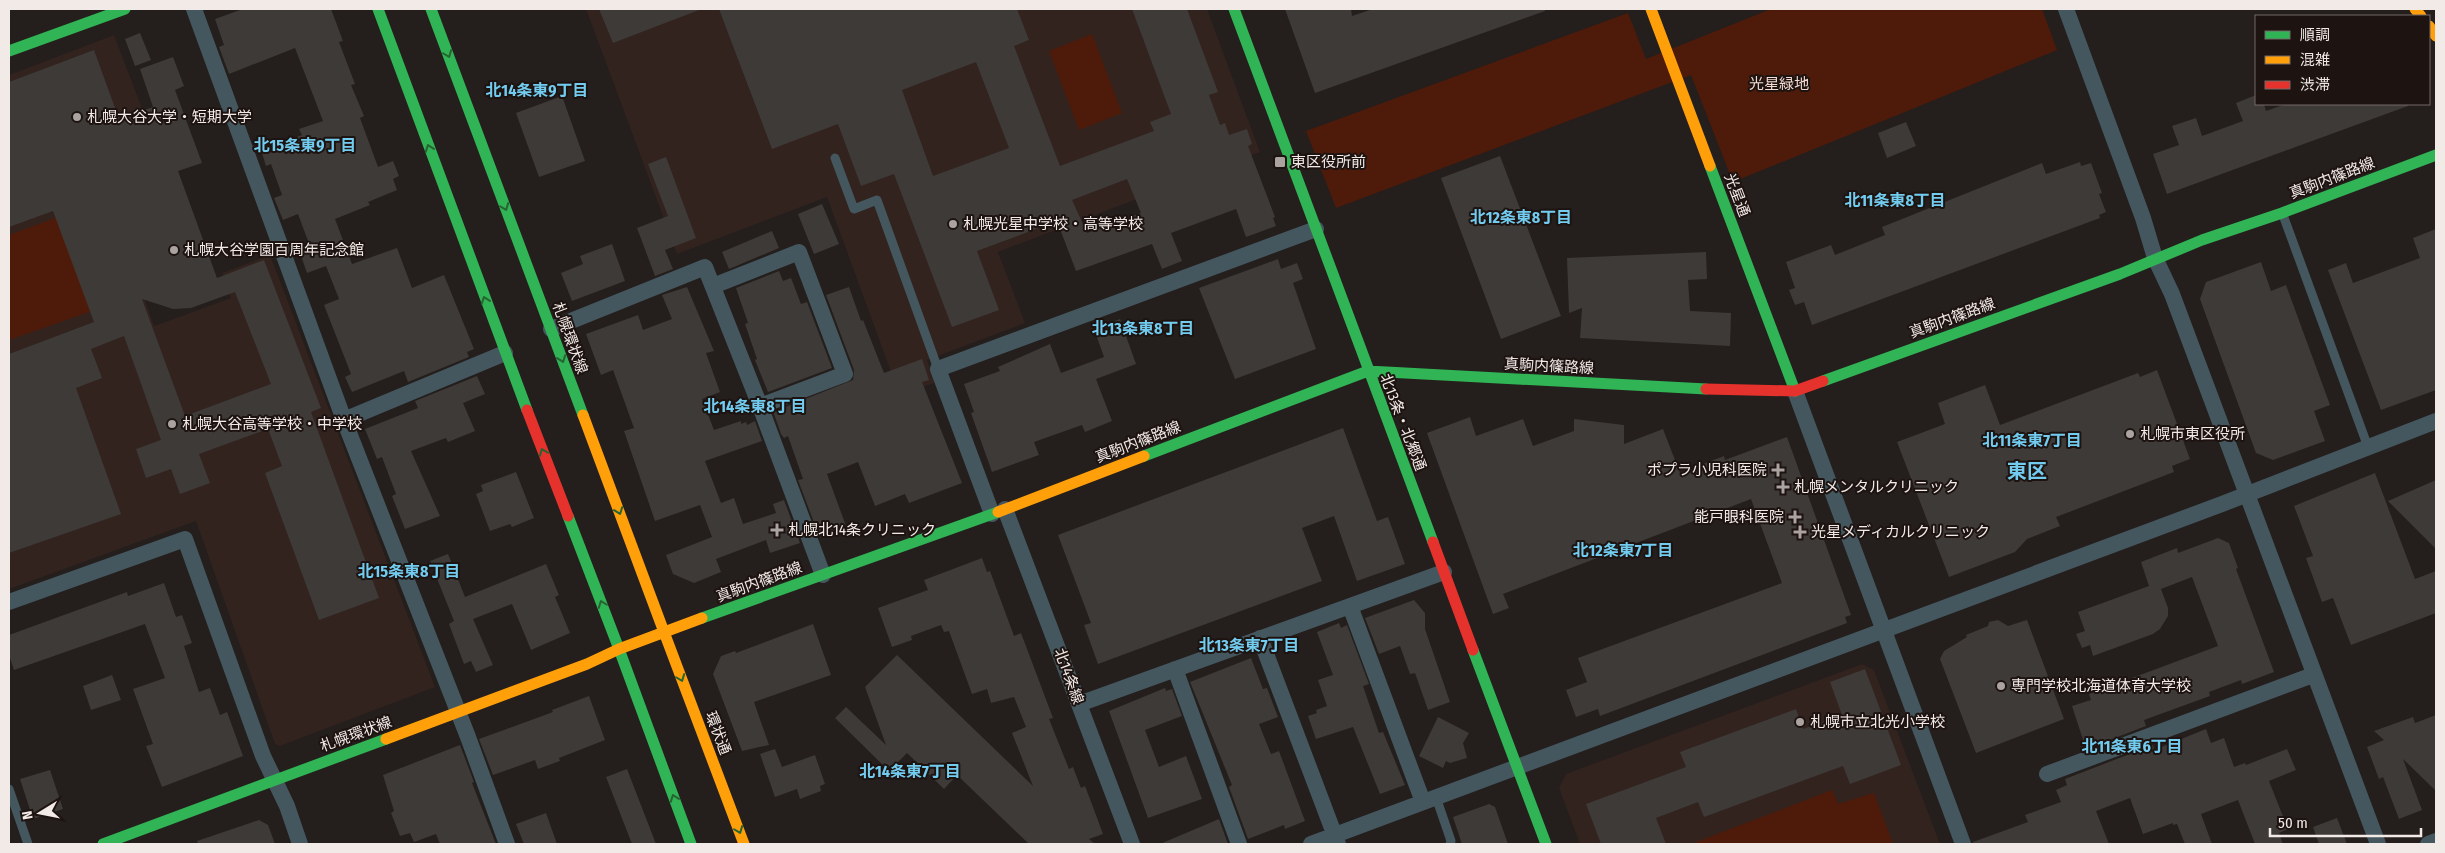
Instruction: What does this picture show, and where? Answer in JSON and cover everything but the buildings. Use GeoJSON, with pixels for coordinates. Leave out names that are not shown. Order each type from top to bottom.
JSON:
{"type":"FeatureCollection","features":[{"type":"Feature","properties":{"kind":"main road"},"geometry":{"type":"LineString","coordinates":[[9,51],[125,9]]}},
{"type":"Feature","properties":{"kind":"main road"},"geometry":{"type":"LineString","coordinates":[[378,9],[505,353],[619,649],[691,844]]}},
{"type":"Feature","properties":{"kind":"main road","name":"札幌環状線"},"geometry":{"type":"LineString","coordinates":[[102,844],[587,664],[619,649],[664,632],[431,9]]}},
{"type":"Feature","properties":{"kind":"main road","name":"北13条・北郷通"},"geometry":{"type":"LineString","coordinates":[[1234,9],[1546,844]]}},
{"type":"Feature","properties":{"kind":"main road","name":"光星通"},"geometry":{"type":"LineString","coordinates":[[1651,9],[1795,391]]}},
{"type":"Feature","properties":{"kind":"main road","name":"真駒内篠路線"},"geometry":{"type":"LineString","coordinates":[[664,632],[999,512],[1368,371],[1740,391],[1795,391],[2120,274],[2155,258],[2436,155]]}},
{"type":"Feature","properties":{"kind":"main road","name":"環状通"},"geometry":{"type":"LineString","coordinates":[[664,632],[744,844]]}},
{"type":"Feature","properties":{"kind":"street"},"geometry":{"type":"LineString","coordinates":[[194,9],[344,420],[458,712],[507,844]]}},
{"type":"Feature","properties":{"kind":"street"},"geometry":{"type":"LineString","coordinates":[[2066,9],[2143,218],[2155,258],[2172,294],[2378,844]]}},
{"type":"Feature","properties":{"kind":"street"},"geometry":{"type":"LineString","coordinates":[[938,369],[1316,229]]}},
{"type":"Feature","properties":{"kind":"street"},"geometry":{"type":"LineString","coordinates":[[713,286],[799,252],[845,374],[760,406]]}},
{"type":"Feature","properties":{"kind":"street"},"geometry":{"type":"LineString","coordinates":[[551,329],[705,267],[760,406],[823,575]]}},
{"type":"Feature","properties":{"kind":"street"},"geometry":{"type":"LineString","coordinates":[[344,420],[505,353]]}},
{"type":"Feature","properties":{"kind":"street","name":"北14条線"},"geometry":{"type":"LineString","coordinates":[[938,369],[1079,704],[1132,844]]}},
{"type":"Feature","properties":{"kind":"street"},"geometry":{"type":"LineString","coordinates":[[1795,391],[1963,844]]}},
{"type":"Feature","properties":{"kind":"street"},"geometry":{"type":"LineString","coordinates":[[1312,844],[1337,840],[1430,800],[1516,767],[2247,494],[2436,421]]}},
{"type":"Feature","properties":{"kind":"street"},"geometry":{"type":"LineString","coordinates":[[9,602],[185,539],[263,756],[287,806],[300,844]]}},
{"type":"Feature","properties":{"kind":"street"},"geometry":{"type":"LineString","coordinates":[[1079,704],[1444,572]]}},
{"type":"Feature","properties":{"kind":"street"},"geometry":{"type":"LineString","coordinates":[[1350,606],[1430,800]]}},
{"type":"Feature","properties":{"kind":"street"},"geometry":{"type":"LineString","coordinates":[[1260,638],[1337,840]]}},
{"type":"Feature","properties":{"kind":"street"},"geometry":{"type":"LineString","coordinates":[[1175,669],[1239,844]]}},
{"type":"Feature","properties":{"kind":"street"},"geometry":{"type":"LineString","coordinates":[[2047,774],[2313,674]]}},
{"type":"Feature","properties":{"kind":"street"},"geometry":{"type":"LineString","coordinates":[[2428,844],[2436,841]]}},
{"type":"Feature","properties":{"kind":"lane"},"geometry":{"type":"LineString","coordinates":[[835,158],[854,209],[878,200],[938,369]]}},
{"type":"Feature","properties":{"kind":"lane"},"geometry":{"type":"LineString","coordinates":[[2282,213],[2368,448]]}},
{"type":"Feature","properties":{"kind":"lane"},"geometry":{"type":"LineString","coordinates":[[9,789],[28,844]]}},
{"type":"Feature","properties":{"kind":"lane"},"geometry":{"type":"LineString","coordinates":[[1430,800],[1451,841],[1450,844]]}},
{"type":"Feature","properties":{"kind":"shaded area","name":"札幌光星中学校・高等学校"},"geometry":{"type":"Polygon","coordinates":[[[586,9],[1207,9],[1260,152],[998,252],[1025,323],[927,360],[935,383],[899,394],[827,197],[677,254],[586,9]]]}},
{"type":"Feature","properties":{"kind":"shaded area","name":"札幌大谷高等学校・中学校"},"geometry":{"type":"Polygon","coordinates":[[[114,35],[163,163],[110,202],[154,326],[231,298],[222,273],[270,255],[435,687],[280,746],[275,744],[196,521],[9,589],[9,75],[114,35]]]}},
{"type":"Feature","properties":{"kind":"shaded area","name":"札幌市立北光小学校"},"geometry":{"type":"Polygon","coordinates":[[[1862,664],[1874,670],[1940,844],[1580,844],[1559,788],[1566,774],[1862,664]]]}},
{"type":"Feature","properties":{"kind":"green space","name":"光星緑地"},"geometry":{"type":"Polygon","coordinates":[[[1771,9],[2042,9],[2057,50],[1733,182],[1691,75],[1336,208],[1306,131],[1628,13],[1646,59],[1771,9]]]}},
{"type":"Feature","properties":{"kind":"green space"},"geometry":{"type":"Polygon","coordinates":[[[1092,34],[1122,113],[1079,130],[1049,51],[1092,34]]]}},
{"type":"Feature","properties":{"kind":"green space"},"geometry":{"type":"Polygon","coordinates":[[[63,215],[98,309],[9,340],[9,235],[63,215]]]}},
{"type":"Feature","properties":{"kind":"green space"},"geometry":{"type":"Polygon","coordinates":[[[1832,790],[1838,804],[1874,793],[1893,844],[1691,844],[1832,790]]]}},
{"type":"Feature","properties":{"kind":"traffic: fast"},"geometry":{"type":"LineString","coordinates":[[9,51],[125,9]]}},
{"type":"Feature","properties":{"kind":"traffic: fast"},"geometry":{"type":"LineString","coordinates":[[378,9],[527,410]]}},
{"type":"Feature","properties":{"kind":"traffic: fast"},"geometry":{"type":"LineString","coordinates":[[431,9],[583,415]]}},
{"type":"Feature","properties":{"kind":"traffic: fast"},"geometry":{"type":"LineString","coordinates":[[1234,9],[1433,542]]}},
{"type":"Feature","properties":{"kind":"traffic: fast"},"geometry":{"type":"LineString","coordinates":[[1823,381],[2120,274],[2202,240],[2282,213],[2436,155]]}},
{"type":"Feature","properties":{"kind":"traffic: fast"},"geometry":{"type":"LineString","coordinates":[[1710,166],[1795,391]]}},
{"type":"Feature","properties":{"kind":"traffic: fast"},"geometry":{"type":"LineString","coordinates":[[1144,456],[1368,371],[1706,389]]}},
{"type":"Feature","properties":{"kind":"traffic: fast"},"geometry":{"type":"LineString","coordinates":[[702,618],[998,512]]}},
{"type":"Feature","properties":{"kind":"traffic: fast"},"geometry":{"type":"LineString","coordinates":[[568,516],[619,649]]}},
{"type":"Feature","properties":{"kind":"traffic: fast"},"geometry":{"type":"LineString","coordinates":[[619,649],[691,844]]}},
{"type":"Feature","properties":{"kind":"traffic: fast"},"geometry":{"type":"LineString","coordinates":[[1473,650],[1546,844]]}},
{"type":"Feature","properties":{"kind":"traffic: fast"},"geometry":{"type":"LineString","coordinates":[[103,844],[386,739]]}},
{"type":"Feature","properties":{"kind":"traffic: slow"},"geometry":{"type":"LineString","coordinates":[[1651,9],[1710,166]]}},
{"type":"Feature","properties":{"kind":"traffic: slow"},"geometry":{"type":"LineString","coordinates":[[2415,9],[2420,15]]}},
{"type":"Feature","properties":{"kind":"traffic: slow"},"geometry":{"type":"LineString","coordinates":[[2430,27],[2436,36]]}},
{"type":"Feature","properties":{"kind":"traffic: slow"},"geometry":{"type":"LineString","coordinates":[[583,415],[664,632]]}},
{"type":"Feature","properties":{"kind":"traffic: slow"},"geometry":{"type":"LineString","coordinates":[[998,512],[1144,456]]}},
{"type":"Feature","properties":{"kind":"traffic: slow"},"geometry":{"type":"LineString","coordinates":[[386,739],[587,664],[619,649],[702,618]]}},
{"type":"Feature","properties":{"kind":"traffic: slow"},"geometry":{"type":"LineString","coordinates":[[664,632],[744,844]]}},
{"type":"Feature","properties":{"kind":"traffic: jam"},"geometry":{"type":"LineString","coordinates":[[1706,389],[1795,391],[1823,381]]}},
{"type":"Feature","properties":{"kind":"traffic: jam"},"geometry":{"type":"LineString","coordinates":[[527,410],[568,516]]}},
{"type":"Feature","properties":{"kind":"traffic: jam"},"geometry":{"type":"LineString","coordinates":[[1433,542],[1473,650]]}},
{"type":"Feature","properties":{"kind":"place","name":"札幌大谷大学・短期大学"},"geometry":{"type":"Point","coordinates":[77,117]}},
{"type":"Feature","properties":{"kind":"place","name":"東区役所前"},"geometry":{"type":"Point","coordinates":[1280,162]}},
{"type":"Feature","properties":{"kind":"place","name":"札幌光星中学校・高等学校"},"geometry":{"type":"Point","coordinates":[953,224]}},
{"type":"Feature","properties":{"kind":"place","name":"札幌大谷学園百周年記念館"},"geometry":{"type":"Point","coordinates":[174,250]}},
{"type":"Feature","properties":{"kind":"place","name":"札幌大谷高等学校・中学校"},"geometry":{"type":"Point","coordinates":[172,424]}},
{"type":"Feature","properties":{"kind":"place","name":"札幌市東区役所"},"geometry":{"type":"Point","coordinates":[2130,434]}},
{"type":"Feature","properties":{"kind":"place","name":"ポプラ小児科医院"},"geometry":{"type":"Point","coordinates":[1778,470]}},
{"type":"Feature","properties":{"kind":"place","name":"札幌メンタルクリニック"},"geometry":{"type":"Point","coordinates":[1783,487]}},
{"type":"Feature","properties":{"kind":"place","name":"能戸眼科医院"},"geometry":{"type":"Point","coordinates":[1795,517]}},
{"type":"Feature","properties":{"kind":"place","name":"札幌北14条クリニック"},"geometry":{"type":"Point","coordinates":[777,530]}},
{"type":"Feature","properties":{"kind":"place","name":"光星メディカルクリニック"},"geometry":{"type":"Point","coordinates":[1800,532]}},
{"type":"Feature","properties":{"kind":"place","name":"専門学校北海道体育大学校"},"geometry":{"type":"Point","coordinates":[2001,686]}},
{"type":"Feature","properties":{"kind":"place","name":"札幌市立北光小学校"},"geometry":{"type":"Point","coordinates":[1800,722]}},
{"type":"Feature","properties":{"kind":"district","name":"北14条東9丁目"},"geometry":{"type":"Point","coordinates":[537,90]}},
{"type":"Feature","properties":{"kind":"district","name":"北15条東9丁目"},"geometry":{"type":"Point","coordinates":[305,145]}},
{"type":"Feature","properties":{"kind":"district","name":"北11条東8丁目"},"geometry":{"type":"Point","coordinates":[1895,200]}},
{"type":"Feature","properties":{"kind":"district","name":"北12条東8丁目"},"geometry":{"type":"Point","coordinates":[1521,217]}},
{"type":"Feature","properties":{"kind":"district","name":"北13条東8丁目"},"geometry":{"type":"Point","coordinates":[1143,328]}},
{"type":"Feature","properties":{"kind":"district","name":"北14条東8丁目"},"geometry":{"type":"Point","coordinates":[755,406]}},
{"type":"Feature","properties":{"kind":"district","name":"北11条東7丁目"},"geometry":{"type":"Point","coordinates":[2032,440]}},
{"type":"Feature","properties":{"kind":"district","name":"東区"},"geometry":{"type":"Point","coordinates":[2027,471]}},
{"type":"Feature","properties":{"kind":"district","name":"北12条東7丁目"},"geometry":{"type":"Point","coordinates":[1623,550]}},
{"type":"Feature","properties":{"kind":"district","name":"北15条東8丁目"},"geometry":{"type":"Point","coordinates":[409,571]}},
{"type":"Feature","properties":{"kind":"district","name":"北13条東7丁目"},"geometry":{"type":"Point","coordinates":[1249,645]}},
{"type":"Feature","properties":{"kind":"district","name":"北11条東6丁目"},"geometry":{"type":"Point","coordinates":[2132,746]}},
{"type":"Feature","properties":{"kind":"district","name":"北14条東7丁目"},"geometry":{"type":"Point","coordinates":[910,771]}}]}
